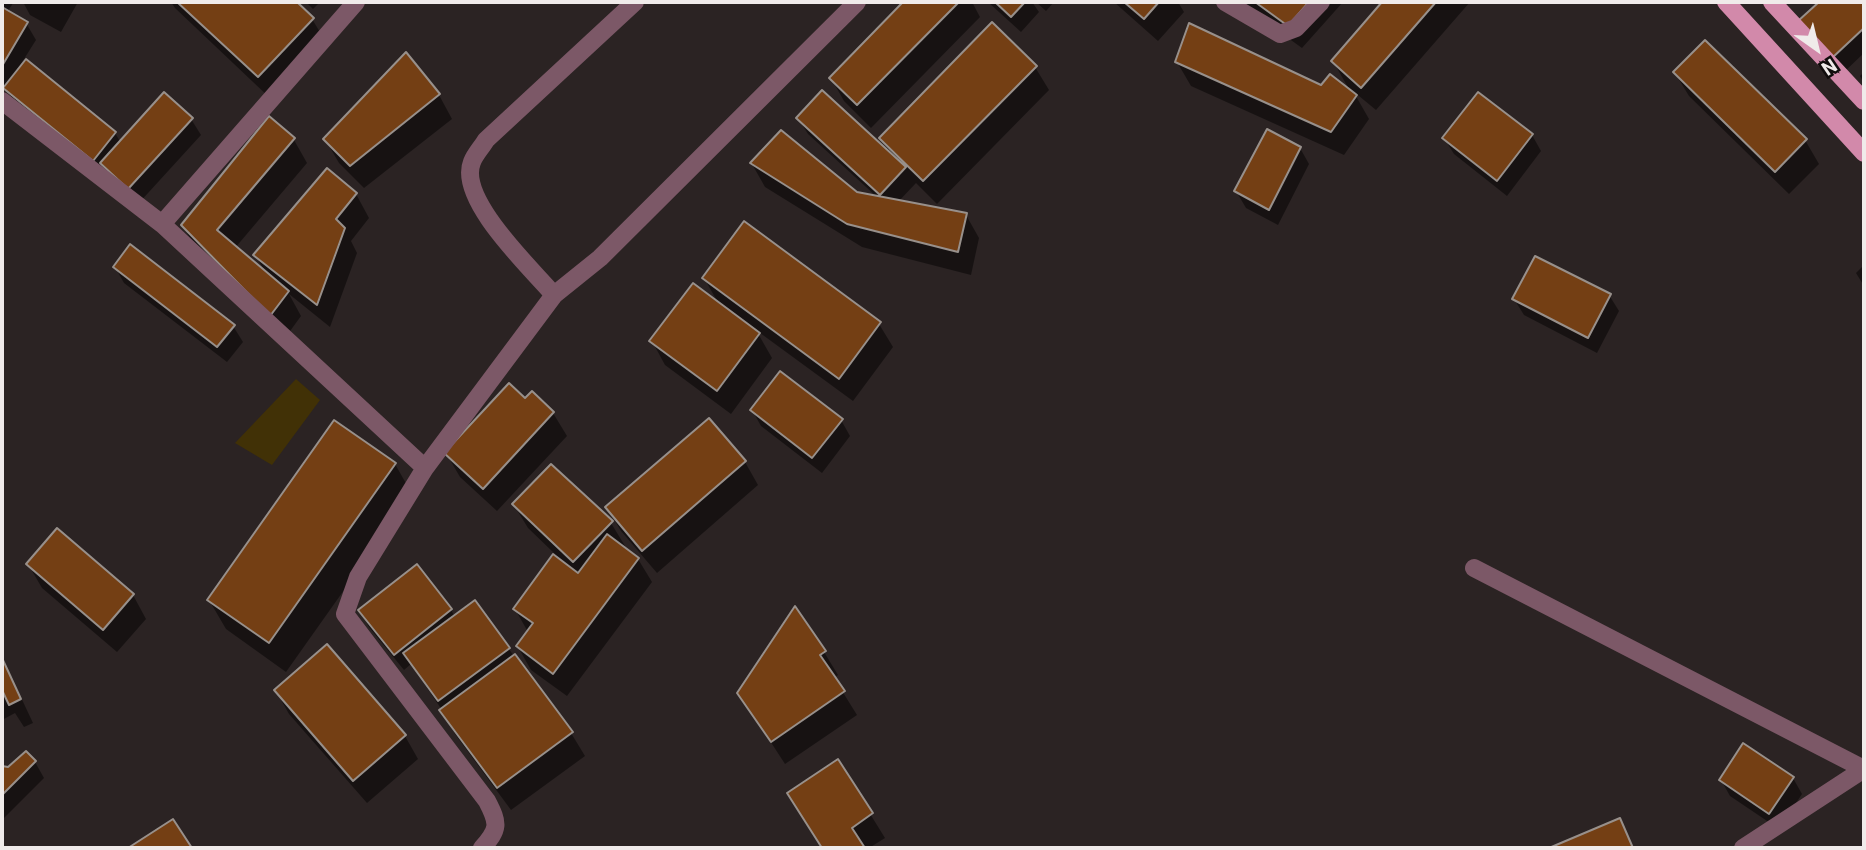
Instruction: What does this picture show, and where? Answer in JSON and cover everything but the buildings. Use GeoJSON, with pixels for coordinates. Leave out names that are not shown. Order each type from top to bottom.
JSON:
{"type":"FeatureCollection","features":[{"type":"Feature","properties":{"kind":"main road"},"geometry":{"type":"LineString","coordinates":[[1726,2],[1864,153]]}},
{"type":"Feature","properties":{"kind":"main road"},"geometry":{"type":"LineString","coordinates":[[1772,2],[1864,101]]}},
{"type":"Feature","properties":{"kind":"street"},"geometry":{"type":"LineString","coordinates":[[162,223],[356,2]]}},
{"type":"Feature","properties":{"kind":"street"},"geometry":{"type":"LineString","coordinates":[[482,848],[495,833],[496,818],[487,801],[345,614],[358,577],[425,468],[554,295],[600,258],[857,2]]}},
{"type":"Feature","properties":{"kind":"street"},"geometry":{"type":"LineString","coordinates":[[1225,2],[1280,34],[1296,28],[1321,2]]}},
{"type":"Feature","properties":{"kind":"street"},"geometry":{"type":"LineString","coordinates":[[554,295],[481,210],[471,188],[471,164],[486,139],[624,5]]}},
{"type":"Feature","properties":{"kind":"street"},"geometry":{"type":"LineString","coordinates":[[2,101],[162,223],[425,468]]}},
{"type":"Feature","properties":{"kind":"street"},"geometry":{"type":"LineString","coordinates":[[1474,568],[1864,769],[1743,848]]}},
{"type":"Feature","properties":{"kind":"shaded area"},"geometry":{"type":"Polygon","coordinates":[[[296,379],[320,400],[272,465],[235,443],[296,379]]]}}]}
